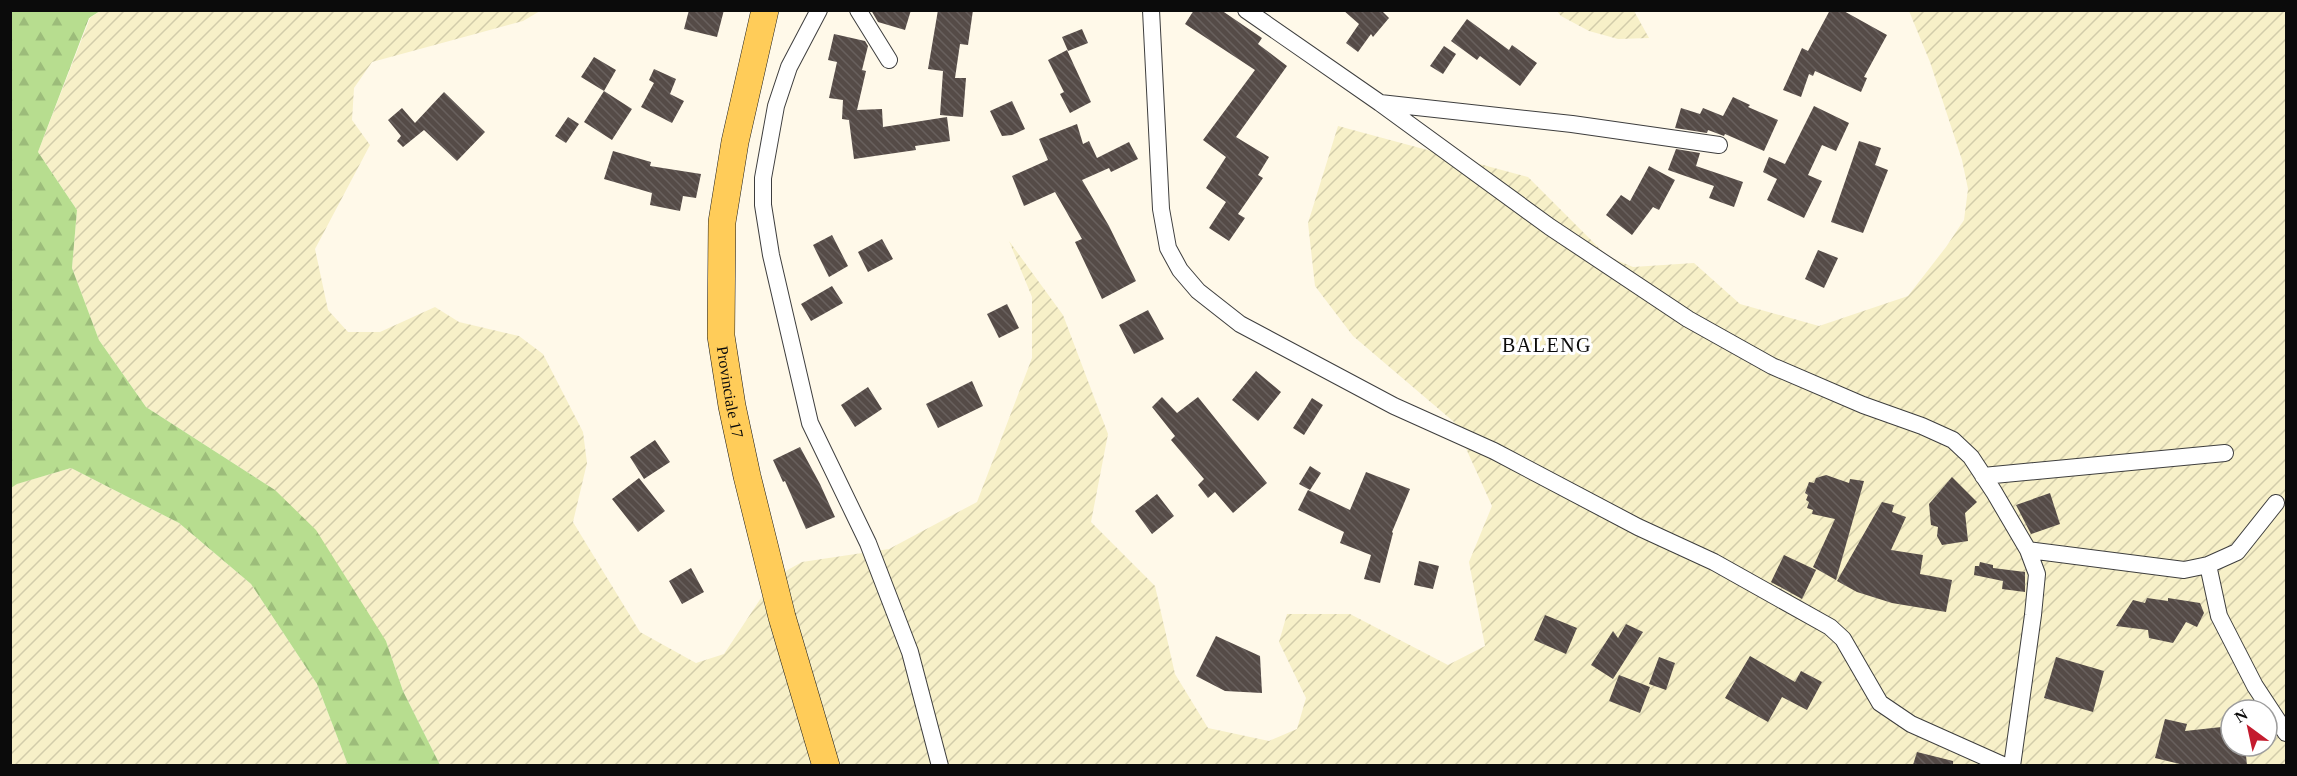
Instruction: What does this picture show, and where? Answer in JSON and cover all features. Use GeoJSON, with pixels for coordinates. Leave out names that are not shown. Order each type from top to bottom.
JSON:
{"type":"FeatureCollection","features":[{"type":"Feature","properties":{"kind":"main road","name":"Provinciale 17"},"geometry":{"type":"LineString","coordinates":[[765,10],[735,142],[722,222],[721,336],[732,406],[747,477],[782,617],[826,765]]}},
{"type":"Feature","properties":{"kind":"street"},"geometry":{"type":"LineString","coordinates":[[819,10],[789,67],[776,106],[763,178],[763,206],[776,276],[810,423],[848,498],[910,652],[940,765]]}},
{"type":"Feature","properties":{"kind":"street"},"geometry":{"type":"LineString","coordinates":[[858,10],[889,60]]}},
{"type":"Feature","properties":{"kind":"street"},"geometry":{"type":"LineString","coordinates":[[1151,10],[1161,209],[1168,248],[1180,270],[1198,291],[1240,324],[1281,346],[1394,406],[1494,451],[1638,527],[1714,562],[1830,627],[1843,639],[1880,703],[1911,724],[2005,765]]}},
{"type":"Feature","properties":{"kind":"street"},"geometry":{"type":"LineString","coordinates":[[1246,10],[1380,103],[1550,227],[1688,319],[1772,366],[1863,405],[1922,426],[1953,441],[1971,457],[2028,550],[2037,574],[2012,765]]}},
{"type":"Feature","properties":{"kind":"street"},"geometry":{"type":"LineString","coordinates":[[1380,103],[1572,124],[1719,145]]}},
{"type":"Feature","properties":{"kind":"street"},"geometry":{"type":"LineString","coordinates":[[1983,476],[2225,453]]}},
{"type":"Feature","properties":{"kind":"street"},"geometry":{"type":"LineString","coordinates":[[2028,550],[2184,570],[2208,565],[2237,552],[2276,503]]}},
{"type":"Feature","properties":{"kind":"street"},"geometry":{"type":"LineString","coordinates":[[2208,565],[2219,616],[2255,686],[2286,733]]}},
{"type":"Feature","properties":{"kind":"shaded area"},"geometry":{"type":"Polygon","coordinates":[[[100,11],[540,11],[523,21],[372,62],[354,88],[352,120],[370,145],[315,249],[328,310],[348,332],[380,332],[435,307],[459,322],[519,336],[543,354],[583,432],[587,463],[573,522],[640,632],[696,663],[724,654],[775,577],[802,562],[889,549],[977,502],[1032,358],[1032,297],[1009,241],[1063,315],[1108,434],[1091,522],[1155,586],[1175,674],[1208,728],[1269,741],[1297,729],[1306,698],[1279,642],[1287,614],[1350,614],[1448,665],[1485,646],[1469,562],[1492,506],[1454,422],[1353,336],[1315,286],[1308,223],[1338,126],[1528,177],[1607,256],[1633,267],[1694,263],[1740,304],[1819,326],[1908,296],[1964,220],[1968,189],[1962,160],[1930,62],[1909,11],[2286,11],[2286,765],[440,765],[403,691],[386,641],[275,490],[146,407],[99,340],[72,268],[77,210],[38,152],[90,18],[100,11]]]}},
{"type":"Feature","properties":{"kind":"shaded area"},"geometry":{"type":"Polygon","coordinates":[[[1557,11],[1634,11],[1649,38],[1618,39],[1589,31],[1561,16],[1557,11]]]}},
{"type":"Feature","properties":{"kind":"shaded area"},"geometry":{"type":"Polygon","coordinates":[[[71,468],[179,523],[251,584],[317,684],[348,765],[11,766],[11,488],[16,484],[71,468]]]}},
{"type":"Feature","properties":{"kind":"green space"},"geometry":{"type":"Polygon","coordinates":[[[11,10],[100,11],[89,18],[38,152],[77,210],[72,268],[99,340],[146,407],[275,490],[316,530],[386,641],[403,691],[440,765],[348,765],[317,684],[251,584],[179,523],[71,468],[17,484],[11,488],[11,10]]]}},
{"type":"Feature","properties":{"kind":"building"},"geometry":{"type":"Polygon","coordinates":[[[689,10],[724,10],[717,37],[684,29],[689,10]]]}},
{"type":"Feature","properties":{"kind":"building"},"geometry":{"type":"Polygon","coordinates":[[[871,10],[911,10],[905,30],[878,22],[871,10]]]}},
{"type":"Feature","properties":{"kind":"building"},"geometry":{"type":"Polygon","coordinates":[[[938,10],[973,10],[968,45],[960,44],[955,78],[966,78],[963,117],[940,115],[943,71],[928,69],[938,10]]]}},
{"type":"Feature","properties":{"kind":"building"},"geometry":{"type":"Polygon","coordinates":[[[1194,10],[1221,10],[1262,38],[1258,44],[1287,66],[1236,137],[1269,157],[1258,175],[1263,178],[1238,214],[1245,218],[1229,241],[1209,228],[1226,202],[1206,188],[1226,157],[1203,140],[1255,70],[1185,24],[1194,10]]]}},
{"type":"Feature","properties":{"kind":"building"},"geometry":{"type":"Polygon","coordinates":[[[1343,10],[1381,10],[1389,18],[1373,37],[1371,34],[1358,52],[1346,43],[1359,24],[1343,10]]]}},
{"type":"Feature","properties":{"kind":"building"},"geometry":{"type":"Polygon","coordinates":[[[1830,10],[1842,10],[1887,35],[1864,77],[1867,78],[1861,92],[1815,71],[1813,76],[1809,74],[1801,97],[1783,90],[1802,48],[1808,51],[1830,10]]]}},
{"type":"Feature","properties":{"kind":"building"},"geometry":{"type":"Polygon","coordinates":[[[1467,19],[1509,50],[1512,45],[1537,63],[1520,86],[1480,56],[1477,60],[1451,41],[1467,19]]]}},
{"type":"Feature","properties":{"kind":"building"},"geometry":{"type":"Polygon","coordinates":[[[1082,29],[1088,43],[1068,51],[1062,37],[1082,29]]]}},
{"type":"Feature","properties":{"kind":"building"},"geometry":{"type":"Polygon","coordinates":[[[834,34],[865,41],[868,46],[862,70],[866,71],[857,110],[882,109],[883,127],[947,117],[950,141],[915,146],[916,150],[854,159],[849,120],[842,119],[843,100],[829,98],[837,62],[828,60],[834,34]]]}},
{"type":"Feature","properties":{"kind":"building"},"geometry":{"type":"Polygon","coordinates":[[[1444,46],[1456,54],[1443,74],[1430,66],[1444,46]]]}},
{"type":"Feature","properties":{"kind":"building"},"geometry":{"type":"Polygon","coordinates":[[[1067,50],[1091,102],[1070,113],[1060,94],[1064,92],[1048,60],[1067,50]]]}},
{"type":"Feature","properties":{"kind":"building"},"geometry":{"type":"Polygon","coordinates":[[[594,57],[616,70],[604,91],[581,77],[594,57]]]}},
{"type":"Feature","properties":{"kind":"building"},"geometry":{"type":"Polygon","coordinates":[[[654,69],[676,79],[670,94],[684,101],[672,123],[641,107],[654,83],[649,80],[654,69]]]}},
{"type":"Feature","properties":{"kind":"building"},"geometry":{"type":"Polygon","coordinates":[[[604,91],[632,109],[612,140],[584,122],[604,91]]]}},
{"type":"Feature","properties":{"kind":"building"},"geometry":{"type":"Polygon","coordinates":[[[444,92],[485,132],[457,161],[424,130],[403,147],[397,141],[401,136],[388,120],[402,108],[415,123],[444,92]]]}},
{"type":"Feature","properties":{"kind":"building"},"geometry":{"type":"Polygon","coordinates":[[[1733,97],[1750,105],[1748,107],[1778,120],[1764,151],[1725,134],[1724,136],[1708,130],[1707,133],[1675,128],[1681,108],[1700,114],[1703,108],[1723,116],[1733,97]]]}},
{"type":"Feature","properties":{"kind":"building"},"geometry":{"type":"Polygon","coordinates":[[[1012,101],[1025,129],[1012,135],[1002,136],[990,111],[1012,101]]]}},
{"type":"Feature","properties":{"kind":"building"},"geometry":{"type":"Polygon","coordinates":[[[1814,106],[1849,123],[1836,151],[1822,145],[1808,175],[1822,181],[1804,218],[1767,200],[1777,179],[1763,172],[1769,157],[1785,164],[1814,106]]]}},
{"type":"Feature","properties":{"kind":"building"},"geometry":{"type":"Polygon","coordinates":[[[568,117],[579,124],[566,143],[555,136],[568,117]]]}},
{"type":"Feature","properties":{"kind":"building"},"geometry":{"type":"Polygon","coordinates":[[[1077,124],[1083,144],[1089,141],[1097,158],[1129,142],[1138,159],[1111,172],[1109,168],[1082,180],[1109,226],[1136,281],[1102,299],[1075,242],[1082,239],[1055,192],[1024,206],[1012,176],[1048,160],[1039,139],[1077,124]]]}},
{"type":"Feature","properties":{"kind":"building"},"geometry":{"type":"Polygon","coordinates":[[[1859,141],[1881,148],[1875,165],[1888,170],[1863,233],[1831,222],[1859,141]]]}},
{"type":"Feature","properties":{"kind":"building"},"geometry":{"type":"Polygon","coordinates":[[[1676,149],[1700,153],[1696,166],[1743,182],[1734,207],[1709,198],[1714,186],[1668,170],[1676,149]]]}},
{"type":"Feature","properties":{"kind":"building"},"geometry":{"type":"Polygon","coordinates":[[[613,151],[651,162],[650,166],[701,174],[696,198],[683,196],[680,211],[650,205],[652,193],[604,179],[613,151]]]}},
{"type":"Feature","properties":{"kind":"building"},"geometry":{"type":"Polygon","coordinates":[[[1649,166],[1675,180],[1659,210],[1653,207],[1632,235],[1606,215],[1621,195],[1630,201],[1649,166]]]}},
{"type":"Feature","properties":{"kind":"building"},"geometry":{"type":"Polygon","coordinates":[[[832,235],[848,266],[829,277],[813,245],[832,235]]]}},
{"type":"Feature","properties":{"kind":"building"},"geometry":{"type":"Polygon","coordinates":[[[882,239],[893,259],[868,272],[858,252],[882,239]]]}},
{"type":"Feature","properties":{"kind":"building"},"geometry":{"type":"Polygon","coordinates":[[[1818,250],[1838,258],[1824,288],[1805,279],[1818,250]]]}},
{"type":"Feature","properties":{"kind":"building"},"geometry":{"type":"Polygon","coordinates":[[[832,286],[843,303],[811,321],[801,304],[832,286]]]}},
{"type":"Feature","properties":{"kind":"building"},"geometry":{"type":"Polygon","coordinates":[[[1007,304],[1019,328],[999,338],[987,314],[1007,304]]]}},
{"type":"Feature","properties":{"kind":"building"},"geometry":{"type":"Polygon","coordinates":[[[1148,310],[1164,339],[1134,354],[1119,325],[1148,310]]]}},
{"type":"Feature","properties":{"kind":"building"},"geometry":{"type":"Polygon","coordinates":[[[1256,371],[1281,392],[1258,421],[1232,400],[1256,371]]]}},
{"type":"Feature","properties":{"kind":"building"},"geometry":{"type":"Polygon","coordinates":[[[972,381],[983,406],[938,428],[926,404],[972,381]]]}},
{"type":"Feature","properties":{"kind":"building"},"geometry":{"type":"Polygon","coordinates":[[[868,387],[882,409],[855,427],[841,405],[868,387]]]}},
{"type":"Feature","properties":{"kind":"building"},"geometry":{"type":"Polygon","coordinates":[[[1162,397],[1177,413],[1198,397],[1267,483],[1233,513],[1215,492],[1208,498],[1198,485],[1204,479],[1171,440],[1175,436],[1152,407],[1162,397]]]}},
{"type":"Feature","properties":{"kind":"building"},"geometry":{"type":"Polygon","coordinates":[[[1312,398],[1323,405],[1304,435],[1293,428],[1312,398]]]}},
{"type":"Feature","properties":{"kind":"building"},"geometry":{"type":"Polygon","coordinates":[[[655,440],[670,462],[644,479],[630,457],[655,440]]]}},
{"type":"Feature","properties":{"kind":"building"},"geometry":{"type":"Polygon","coordinates":[[[800,447],[835,517],[806,529],[773,460],[800,447]]]}},
{"type":"Feature","properties":{"kind":"building"},"geometry":{"type":"Polygon","coordinates":[[[1310,466],[1321,473],[1310,490],[1299,484],[1310,466]]]}},
{"type":"Feature","properties":{"kind":"building"},"geometry":{"type":"Polygon","coordinates":[[[1366,472],[1410,489],[1392,532],[1380,583],[1364,579],[1371,555],[1340,543],[1344,532],[1298,510],[1308,490],[1350,510],[1366,472]]]}},
{"type":"Feature","properties":{"kind":"building"},"geometry":{"type":"Polygon","coordinates":[[[1826,475],[1849,483],[1850,479],[1864,481],[1836,580],[1813,567],[1835,519],[1812,514],[1813,510],[1807,508],[1809,502],[1806,500],[1808,495],[1805,493],[1809,482],[1814,483],[1816,478],[1826,475]]]}},
{"type":"Feature","properties":{"kind":"building"},"geometry":{"type":"Polygon","coordinates":[[[1952,477],[1977,502],[1965,513],[1968,541],[1942,545],[1937,536],[1938,527],[1931,525],[1929,504],[1952,477]]]}},
{"type":"Feature","properties":{"kind":"building"},"geometry":{"type":"Polygon","coordinates":[[[639,478],[665,511],[638,532],[612,499],[639,478]]]}},
{"type":"Feature","properties":{"kind":"building"},"geometry":{"type":"Polygon","coordinates":[[[2050,493],[2060,524],[2031,534],[2016,505],[2050,493]]]}},
{"type":"Feature","properties":{"kind":"building"},"geometry":{"type":"Polygon","coordinates":[[[1157,494],[1174,516],[1152,534],[1135,511],[1157,494]]]}},
{"type":"Feature","properties":{"kind":"building"},"geometry":{"type":"Polygon","coordinates":[[[1882,502],[1894,505],[1892,512],[1906,517],[1891,550],[1923,555],[1920,574],[1952,580],[1946,612],[1892,603],[1857,592],[1837,581],[1882,502]]]}},
{"type":"Feature","properties":{"kind":"building"},"geometry":{"type":"Polygon","coordinates":[[[1784,555],[1816,570],[1802,599],[1771,582],[1784,555]]]}},
{"type":"Feature","properties":{"kind":"building"},"geometry":{"type":"Polygon","coordinates":[[[1419,561],[1439,566],[1433,589],[1414,585],[1419,561]]]}},
{"type":"Feature","properties":{"kind":"building"},"geometry":{"type":"Polygon","coordinates":[[[1980,562],[1993,565],[1993,568],[2025,572],[2025,592],[2002,589],[2003,581],[1974,575],[1975,566],[1979,566],[1980,562]]]}},
{"type":"Feature","properties":{"kind":"building"},"geometry":{"type":"Polygon","coordinates":[[[691,568],[704,592],[682,604],[669,581],[691,568]]]}},
{"type":"Feature","properties":{"kind":"building"},"geometry":{"type":"Polygon","coordinates":[[[2147,598],[2168,601],[2168,598],[2200,603],[2204,613],[2197,627],[2186,622],[2173,643],[2149,638],[2148,630],[2116,626],[2133,600],[2145,603],[2147,598]]]}},
{"type":"Feature","properties":{"kind":"building"},"geometry":{"type":"Polygon","coordinates":[[[1545,615],[1577,628],[1566,654],[1534,640],[1545,615]]]}},
{"type":"Feature","properties":{"kind":"building"},"geometry":{"type":"Polygon","coordinates":[[[1626,624],[1643,632],[1613,679],[1591,665],[1613,631],[1618,638],[1626,624]]]}},
{"type":"Feature","properties":{"kind":"building"},"geometry":{"type":"Polygon","coordinates":[[[1216,636],[1260,656],[1262,693],[1225,691],[1196,676],[1216,636]]]}},
{"type":"Feature","properties":{"kind":"building"},"geometry":{"type":"Polygon","coordinates":[[[1750,656],[1795,682],[1801,671],[1822,682],[1807,710],[1782,697],[1768,722],[1725,698],[1750,656]]]}},
{"type":"Feature","properties":{"kind":"building"},"geometry":{"type":"Polygon","coordinates":[[[1659,657],[1675,663],[1666,690],[1649,684],[1659,657]]]}},
{"type":"Feature","properties":{"kind":"building"},"geometry":{"type":"Polygon","coordinates":[[[2056,657],[2104,671],[2093,712],[2044,698],[2056,657]]]}},
{"type":"Feature","properties":{"kind":"building"},"geometry":{"type":"Polygon","coordinates":[[[1619,675],[1650,687],[1640,713],[1609,701],[1619,675]]]}},
{"type":"Feature","properties":{"kind":"building"},"geometry":{"type":"Polygon","coordinates":[[[2165,719],[2187,724],[2185,731],[2219,727],[2219,758],[2246,758],[2247,765],[2184,765],[2155,758],[2165,719]]]}},
{"type":"Feature","properties":{"kind":"building"},"geometry":{"type":"Polygon","coordinates":[[[1917,752],[1953,761],[1953,765],[1913,765],[1917,752]]]}},
{"type":"Feature","properties":{"kind":"district","name":"BALENG"},"geometry":{"type":"Point","coordinates":[1547,345]}}]}
